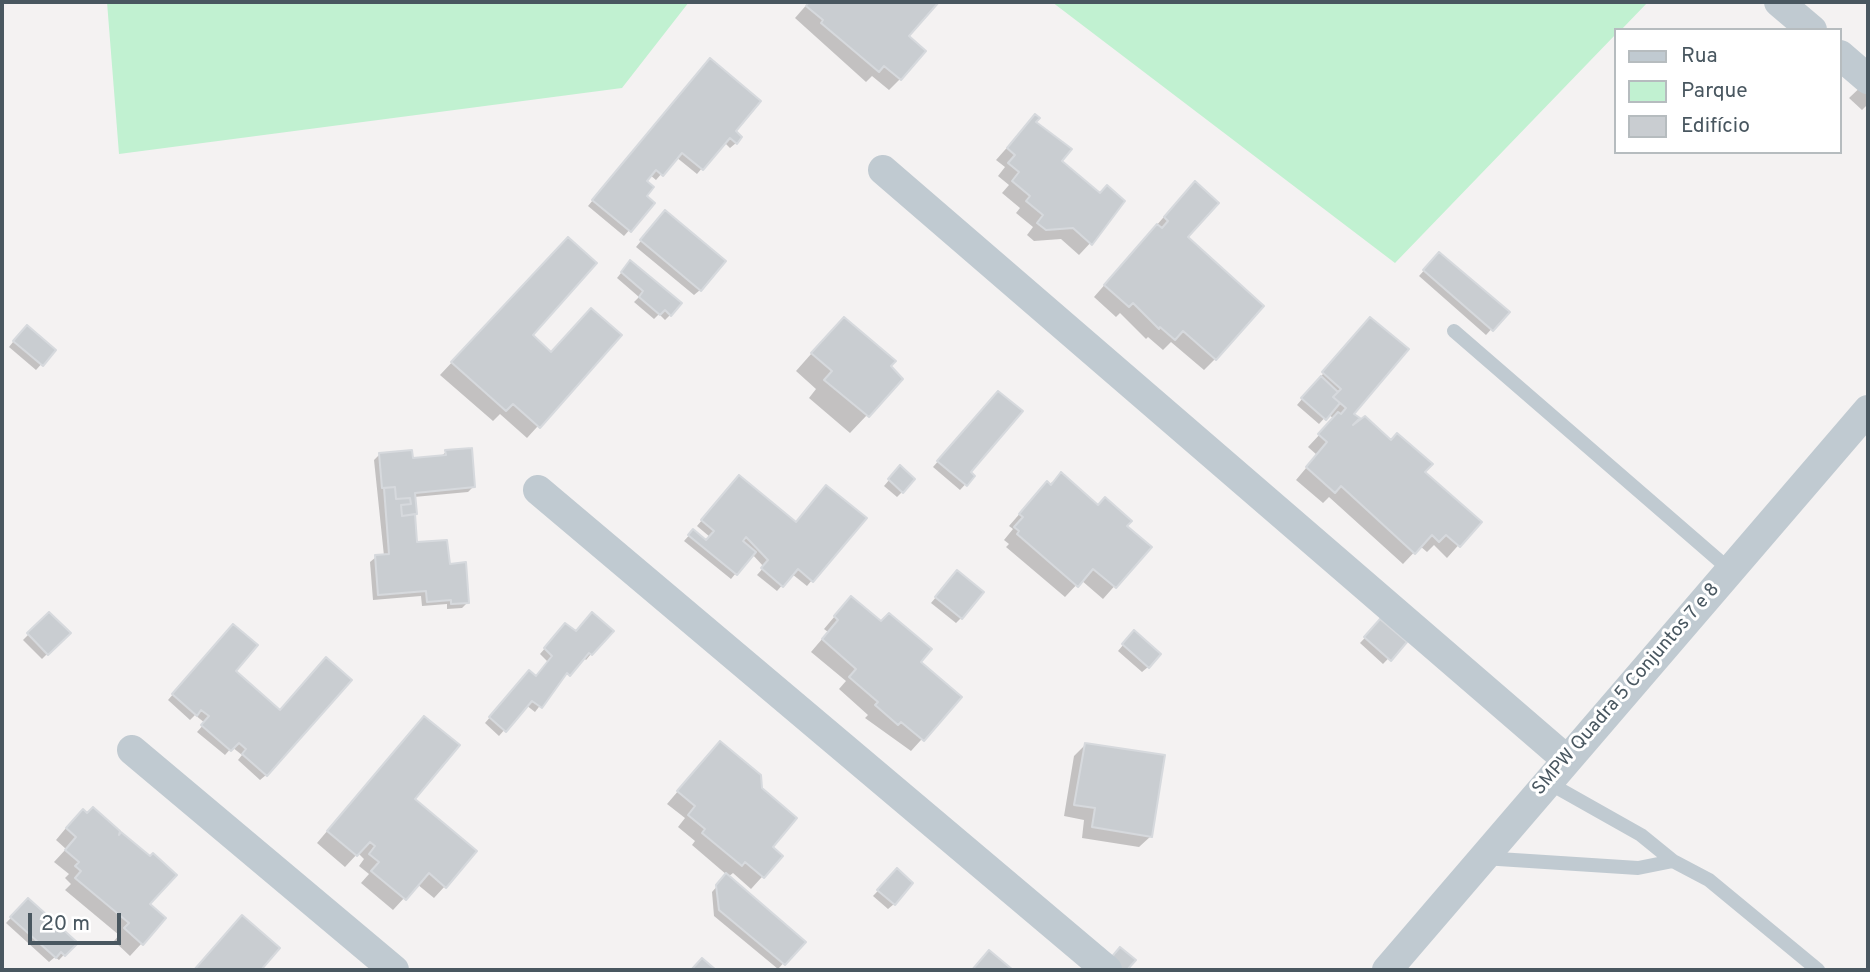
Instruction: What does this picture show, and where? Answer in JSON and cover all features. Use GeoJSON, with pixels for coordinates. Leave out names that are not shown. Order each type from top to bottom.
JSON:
{"type":"FeatureCollection","features":[{"type":"Feature","properties":{"kind":"street"},"geometry":{"type":"LineString","coordinates":[[1779,2],[1810,28]]}},
{"type":"Feature","properties":{"kind":"street"},"geometry":{"type":"LineString","coordinates":[[1842,57],[1868,79]]}},
{"type":"Feature","properties":{"kind":"street"},"geometry":{"type":"LineString","coordinates":[[883,170],[1567,760]]}},
{"type":"Feature","properties":{"kind":"street","name":"SMPW Quadra 5 Conjuntos 7 e 8"},"geometry":{"type":"LineString","coordinates":[[1387,970],[1868,410]]}},
{"type":"Feature","properties":{"kind":"street"},"geometry":{"type":"LineString","coordinates":[[538,490],[1107,970]]}},
{"type":"Feature","properties":{"kind":"street"},"geometry":{"type":"LineString","coordinates":[[132,750],[394,970]]}},
{"type":"Feature","properties":{"kind":"lane"},"geometry":{"type":"LineString","coordinates":[[1454,331],[1730,570]]}},
{"type":"Feature","properties":{"kind":"lane"},"geometry":{"type":"LineString","coordinates":[[1547,782],[1641,835],[1673,862],[1709,880],[1818,970]]}},
{"type":"Feature","properties":{"kind":"lane"},"geometry":{"type":"LineString","coordinates":[[1483,858],[1638,868],[1673,862]]}},
{"type":"Feature","properties":{"kind":"green space"},"geometry":{"type":"Polygon","coordinates":[[[107,2],[689,2],[622,88],[119,154],[107,2]]]}},
{"type":"Feature","properties":{"kind":"green space"},"geometry":{"type":"Polygon","coordinates":[[[1052,2],[1648,2],[1623,28],[1615,28],[1615,35],[1395,263],[1052,2]]]}},
{"type":"Feature","properties":{"kind":"building"},"geometry":{"type":"Polygon","coordinates":[[[809,2],[939,2],[909,36],[926,51],[901,80],[884,66],[879,72],[821,23],[823,20],[806,6],[809,2]]]}},
{"type":"Feature","properties":{"kind":"building"},"geometry":{"type":"Polygon","coordinates":[[[710,58],[761,101],[736,131],[742,137],[737,144],[730,138],[703,170],[682,153],[663,176],[656,170],[647,181],[654,187],[647,196],[655,203],[631,232],[592,200],[710,58]]]}},
{"type":"Feature","properties":{"kind":"building"},"geometry":{"type":"Polygon","coordinates":[[[1035,114],[1040,118],[1036,122],[1072,149],[1062,161],[1100,193],[1107,185],[1125,201],[1092,245],[1073,228],[1046,230],[1037,223],[1043,215],[1026,201],[1030,196],[1012,181],[1019,172],[1008,163],[1015,155],[1007,148],[1035,114]]]}},
{"type":"Feature","properties":{"kind":"building"},"geometry":{"type":"Polygon","coordinates":[[[1195,181],[1219,203],[1188,237],[1264,306],[1216,360],[1183,331],[1175,340],[1160,327],[1159,329],[1133,303],[1129,307],[1104,285],[1157,224],[1162,228],[1168,221],[1164,217],[1195,181]]]}},
{"type":"Feature","properties":{"kind":"building"},"geometry":{"type":"Polygon","coordinates":[[[665,210],[726,261],[701,291],[640,240],[665,210]]]}},
{"type":"Feature","properties":{"kind":"building"},"geometry":{"type":"Polygon","coordinates":[[[568,237],[597,263],[533,335],[551,352],[591,308],[622,335],[540,428],[513,404],[506,411],[451,362],[568,237]]]}},
{"type":"Feature","properties":{"kind":"building"},"geometry":{"type":"Polygon","coordinates":[[[1439,252],[1510,312],[1493,331],[1423,270],[1439,252]]]}},
{"type":"Feature","properties":{"kind":"building"},"geometry":{"type":"Polygon","coordinates":[[[630,260],[682,303],[671,316],[665,310],[660,315],[639,297],[643,291],[621,272],[630,260]]]}},
{"type":"Feature","properties":{"kind":"building"},"geometry":{"type":"Polygon","coordinates":[[[844,317],[896,361],[891,366],[903,379],[869,417],[824,380],[832,371],[811,353],[844,317]]]}},
{"type":"Feature","properties":{"kind":"building"},"geometry":{"type":"Polygon","coordinates":[[[1370,317],[1409,349],[1354,414],[1360,418],[1353,425],[1365,416],[1391,440],[1397,433],[1433,464],[1425,472],[1482,522],[1460,547],[1446,535],[1439,542],[1432,535],[1415,554],[1341,486],[1335,493],[1306,467],[1327,442],[1318,434],[1338,412],[1341,414],[1346,408],[1333,397],[1341,389],[1322,372],[1370,317]]]}},
{"type":"Feature","properties":{"kind":"building"},"geometry":{"type":"Polygon","coordinates":[[[27,325],[56,350],[43,366],[13,341],[27,325]]]}},
{"type":"Feature","properties":{"kind":"building"},"geometry":{"type":"Polygon","coordinates":[[[1321,376],[1338,392],[1333,397],[1340,403],[1326,420],[1301,398],[1321,376]]]}},
{"type":"Feature","properties":{"kind":"building"},"geometry":{"type":"Polygon","coordinates":[[[998,391],[1023,411],[971,472],[975,476],[967,486],[937,461],[998,391]]]}},
{"type":"Feature","properties":{"kind":"building"},"geometry":{"type":"Polygon","coordinates":[[[472,448],[475,487],[415,493],[417,514],[402,516],[401,505],[411,504],[410,498],[396,499],[395,487],[382,488],[379,453],[412,450],[413,458],[446,455],[445,450],[472,448]]]}},
{"type":"Feature","properties":{"kind":"building"},"geometry":{"type":"Polygon","coordinates":[[[900,465],[915,479],[903,493],[888,479],[900,465]]]}},
{"type":"Feature","properties":{"kind":"building"},"geometry":{"type":"Polygon","coordinates":[[[1061,472],[1098,505],[1105,497],[1132,521],[1127,526],[1152,547],[1116,588],[1093,569],[1078,587],[1017,534],[1019,531],[1014,527],[1023,517],[1019,514],[1047,481],[1051,485],[1061,472]]]}},
{"type":"Feature","properties":{"kind":"building"},"geometry":{"type":"Polygon","coordinates":[[[739,475],[796,522],[826,485],[867,518],[813,582],[798,569],[783,587],[761,568],[768,560],[746,537],[743,541],[756,552],[737,575],[688,535],[693,529],[706,540],[714,531],[701,520],[739,475]]]}},
{"type":"Feature","properties":{"kind":"building"},"geometry":{"type":"Polygon","coordinates":[[[395,487],[396,499],[410,498],[411,504],[401,505],[402,516],[415,514],[417,542],[447,540],[450,564],[466,562],[469,603],[451,604],[451,600],[427,602],[426,591],[378,595],[375,555],[389,554],[384,488],[395,487]]]}},
{"type":"Feature","properties":{"kind":"building"},"geometry":{"type":"Polygon","coordinates":[[[957,570],[984,592],[962,619],[935,597],[957,570]]]}},
{"type":"Feature","properties":{"kind":"building"},"geometry":{"type":"Polygon","coordinates":[[[851,596],[881,621],[889,613],[932,649],[921,662],[962,697],[924,741],[901,722],[898,725],[875,705],[878,702],[849,677],[856,669],[822,639],[838,620],[834,616],[851,596]]]}},
{"type":"Feature","properties":{"kind":"building"},"geometry":{"type":"Polygon","coordinates":[[[49,612],[71,633],[48,655],[27,633],[49,612]]]}},
{"type":"Feature","properties":{"kind":"building"},"geometry":{"type":"Polygon","coordinates":[[[592,612],[614,631],[592,655],[589,653],[570,676],[567,673],[542,708],[532,701],[506,732],[489,717],[529,670],[536,676],[552,656],[544,648],[565,623],[576,631],[592,612]]]}},
{"type":"Feature","properties":{"kind":"building"},"geometry":{"type":"Polygon","coordinates":[[[1380,619],[1407,642],[1391,661],[1364,637],[1380,619]]]}},
{"type":"Feature","properties":{"kind":"building"},"geometry":{"type":"Polygon","coordinates":[[[233,624],[258,645],[236,671],[280,710],[326,657],[352,680],[267,776],[242,754],[246,749],[239,743],[231,751],[201,725],[209,716],[201,710],[197,716],[172,694],[233,624]]]}},
{"type":"Feature","properties":{"kind":"building"},"geometry":{"type":"Polygon","coordinates":[[[1134,630],[1161,654],[1149,668],[1122,644],[1134,630]]]}},
{"type":"Feature","properties":{"kind":"building"},"geometry":{"type":"Polygon","coordinates":[[[424,716],[460,745],[415,799],[477,851],[446,888],[429,873],[406,900],[371,871],[379,862],[369,854],[375,846],[370,842],[357,856],[327,831],[424,716]]]}},
{"type":"Feature","properties":{"kind":"building"},"geometry":{"type":"Polygon","coordinates":[[[720,741],[761,775],[762,788],[797,818],[773,847],[783,856],[764,878],[745,862],[742,866],[702,833],[705,829],[688,815],[695,806],[677,791],[720,741]]]}},
{"type":"Feature","properties":{"kind":"building"},"geometry":{"type":"Polygon","coordinates":[[[1085,743],[1165,755],[1152,837],[1092,827],[1095,808],[1074,805],[1085,743]]]}},
{"type":"Feature","properties":{"kind":"building"},"geometry":{"type":"Polygon","coordinates":[[[93,807],[120,831],[119,835],[121,832],[150,856],[153,853],[177,875],[150,904],[166,918],[143,945],[124,928],[129,923],[75,878],[81,871],[75,866],[79,862],[65,850],[76,837],[66,828],[83,809],[87,813],[93,807]]]}},
{"type":"Feature","properties":{"kind":"building"},"geometry":{"type":"Polygon","coordinates":[[[897,868],[913,883],[895,905],[877,890],[897,868]]]}},
{"type":"Feature","properties":{"kind":"building"},"geometry":{"type":"Polygon","coordinates":[[[726,873],[806,942],[785,965],[719,910],[716,885],[726,873]]]}},
{"type":"Feature","properties":{"kind":"building"},"geometry":{"type":"Polygon","coordinates":[[[28,898],[78,943],[65,956],[61,952],[56,958],[10,917],[28,898]]]}},
{"type":"Feature","properties":{"kind":"building"},"geometry":{"type":"Polygon","coordinates":[[[242,915],[280,948],[261,970],[194,970],[242,915]]]}},
{"type":"Feature","properties":{"kind":"building"},"geometry":{"type":"Polygon","coordinates":[[[1120,947],[1136,960],[1127,970],[1116,970],[1110,959],[1120,947]]]}},
{"type":"Feature","properties":{"kind":"building"},"geometry":{"type":"Polygon","coordinates":[[[989,950],[1013,970],[972,970],[989,950]]]}},
{"type":"Feature","properties":{"kind":"building"},"geometry":{"type":"Polygon","coordinates":[[[702,958],[716,970],[691,970],[702,958]]]}}]}
